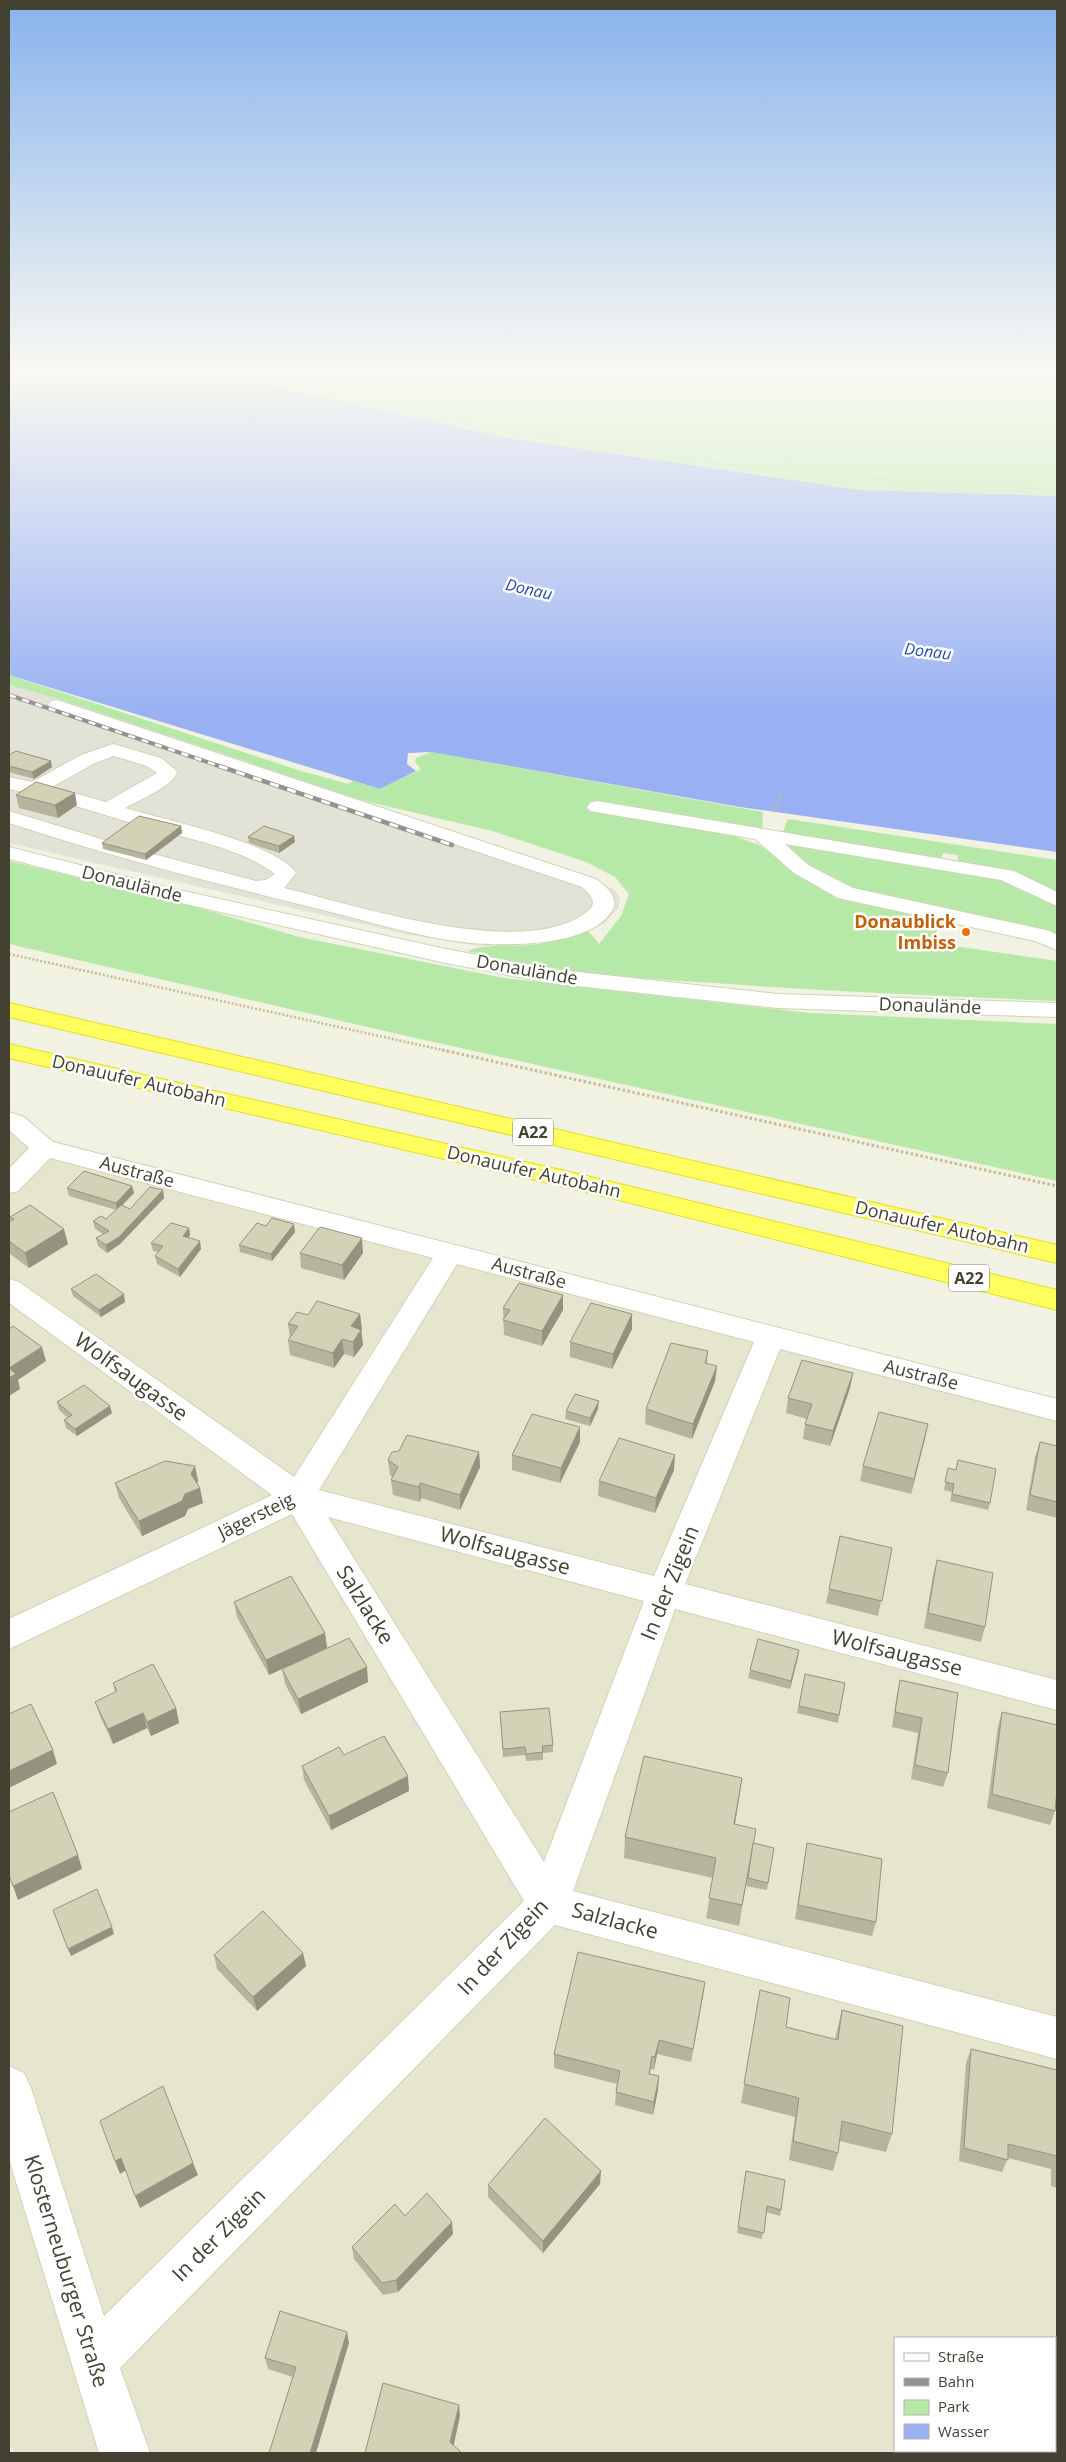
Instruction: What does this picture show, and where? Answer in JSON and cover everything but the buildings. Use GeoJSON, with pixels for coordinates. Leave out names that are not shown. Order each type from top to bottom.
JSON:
{"type":"FeatureCollection","features":[{"type":"Feature","properties":{"kind":"highway","name":"Donauufer Autobahn"},"geometry":{"type":"LineString","coordinates":[[9,1010],[1057,1254]]}},
{"type":"Feature","properties":{"kind":"highway","name":"Donauufer Autobahn"},"geometry":{"type":"LineString","coordinates":[[9,1050],[587,1184],[1057,1300]]}},
{"type":"Feature","properties":{"kind":"street"},"geometry":{"type":"LineString","coordinates":[[9,816],[73,838],[252,886],[455,935],[490,938],[537,936],[559,932],[578,926],[600,911],[606,904],[604,896],[589,883],[57,705]]}},
{"type":"Feature","properties":{"kind":"street"},"geometry":{"type":"LineString","coordinates":[[35,788],[88,758],[113,750],[154,762],[167,771],[167,775],[160,781],[108,810]]}},
{"type":"Feature","properties":{"kind":"street"},"geometry":{"type":"LineString","coordinates":[[9,783],[35,788],[223,843],[274,863],[286,873],[279,882],[265,887],[252,886]]}},
{"type":"Feature","properties":{"kind":"street"},"geometry":{"type":"LineString","coordinates":[[597,806],[762,835],[821,842],[1007,874],[1057,900]]}},
{"type":"Feature","properties":{"kind":"street"},"geometry":{"type":"LineString","coordinates":[[762,835],[801,869],[846,892],[1042,936],[1057,942]]}},
{"type":"Feature","properties":{"kind":"street","name":"Donaulände"},"geometry":{"type":"LineString","coordinates":[[9,853],[172,895],[442,955],[550,976],[778,1000],[1057,1010]]}},
{"type":"Feature","properties":{"kind":"street","name":"Austraße"},"geometry":{"type":"LineString","coordinates":[[9,1120],[15,1122],[44,1148],[1057,1410]]}},
{"type":"Feature","properties":{"kind":"street"},"geometry":{"type":"LineString","coordinates":[[9,1185],[44,1148]]}},
{"type":"Feature","properties":{"kind":"street","name":"Jägersteig"},"geometry":{"type":"LineString","coordinates":[[9,1635],[298,1497],[450,1253]]}},
{"type":"Feature","properties":{"kind":"street","name":"Wolfsaugasse"},"geometry":{"type":"LineString","coordinates":[[9,1289],[298,1497],[1057,1694]]}},
{"type":"Feature","properties":{"kind":"street","name":"In der Zigein"},"geometry":{"type":"LineString","coordinates":[[94,2360],[548,1904],[664,1593],[771,1336]]}},
{"type":"Feature","properties":{"kind":"street","name":"Salzlacke"},"geometry":{"type":"LineString","coordinates":[[298,1497],[548,1904],[1057,2038]]}},
{"type":"Feature","properties":{"kind":"street","name":"Klosterneuburger Straße"},"geometry":{"type":"LineString","coordinates":[[9,2088],[120,2444],[125,2453]]}},
{"type":"Feature","properties":{"kind":"path"},"geometry":{"type":"LineString","coordinates":[[932,484],[1057,489]]}},
{"type":"Feature","properties":{"kind":"path"},"geometry":{"type":"LineString","coordinates":[[773,812],[782,796]]}},
{"type":"Feature","properties":{"kind":"path"},"geometry":{"type":"LineString","coordinates":[[9,954],[1057,1186]]}},
{"type":"Feature","properties":{"kind":"shaded area"},"geometry":{"type":"Polygon","coordinates":[[[9,685],[62,700],[361,800],[603,884],[613,889],[618,895],[620,901],[618,908],[604,924],[566,938],[528,945],[480,946],[405,934],[9,843],[9,685]]]}},
{"type":"Feature","properties":{"kind":"shaded area"},"geometry":{"type":"Polygon","coordinates":[[[9,1127],[51,1140],[1057,1399],[1057,2453],[13,2453],[9,2439],[9,1127]]]}},
{"type":"Feature","properties":{"kind":"green space"},"geometry":{"type":"Polygon","coordinates":[[[819,484],[1057,484],[1057,496],[860,490],[819,484]]]}},
{"type":"Feature","properties":{"kind":"green space"},"geometry":{"type":"Polygon","coordinates":[[[9,675],[298,770],[348,784],[353,781],[380,789],[421,769],[415,762],[416,758],[431,752],[763,812],[762,831],[725,833],[759,845],[789,868],[940,919],[933,943],[1057,961],[1057,1001],[893,994],[630,977],[532,965],[467,951],[490,946],[537,944],[559,940],[588,931],[599,944],[621,916],[629,894],[615,877],[586,862],[492,831],[361,800],[62,700],[9,685],[9,675]]]}},
{"type":"Feature","properties":{"kind":"green space"},"geometry":{"type":"Polygon","coordinates":[[[788,819],[1057,860],[1057,894],[1020,875],[958,862],[958,855],[943,853],[941,859],[782,834],[788,819]]]}},
{"type":"Feature","properties":{"kind":"green space"},"geometry":{"type":"Polygon","coordinates":[[[791,844],[1010,880],[1057,902],[1057,937],[1025,927],[864,891],[818,874],[786,846],[791,844]]]}},
{"type":"Feature","properties":{"kind":"green space"},"geometry":{"type":"Polygon","coordinates":[[[9,861],[186,904],[299,937],[504,978],[810,1013],[1057,1024],[1057,1181],[411,1037],[9,944],[9,861]]]}},
{"type":"Feature","properties":{"kind":"water","name":"Donau"},"geometry":{"type":"Polygon","coordinates":[[[9,484],[819,484],[860,490],[1057,496],[1057,852],[740,807],[431,752],[408,753],[407,764],[416,771],[380,789],[9,675],[9,484]]]}},
{"type":"Feature","properties":{"kind":"railway"},"geometry":{"type":"LineString","coordinates":[[9,695],[222,767]]}},
{"type":"Feature","properties":{"kind":"railway"},"geometry":{"type":"LineString","coordinates":[[219,766],[452,845]]}},
{"type":"Feature","properties":{"kind":"place","name":"Donaublick Imbiss"},"geometry":{"type":"Point","coordinates":[966,932]}}]}
